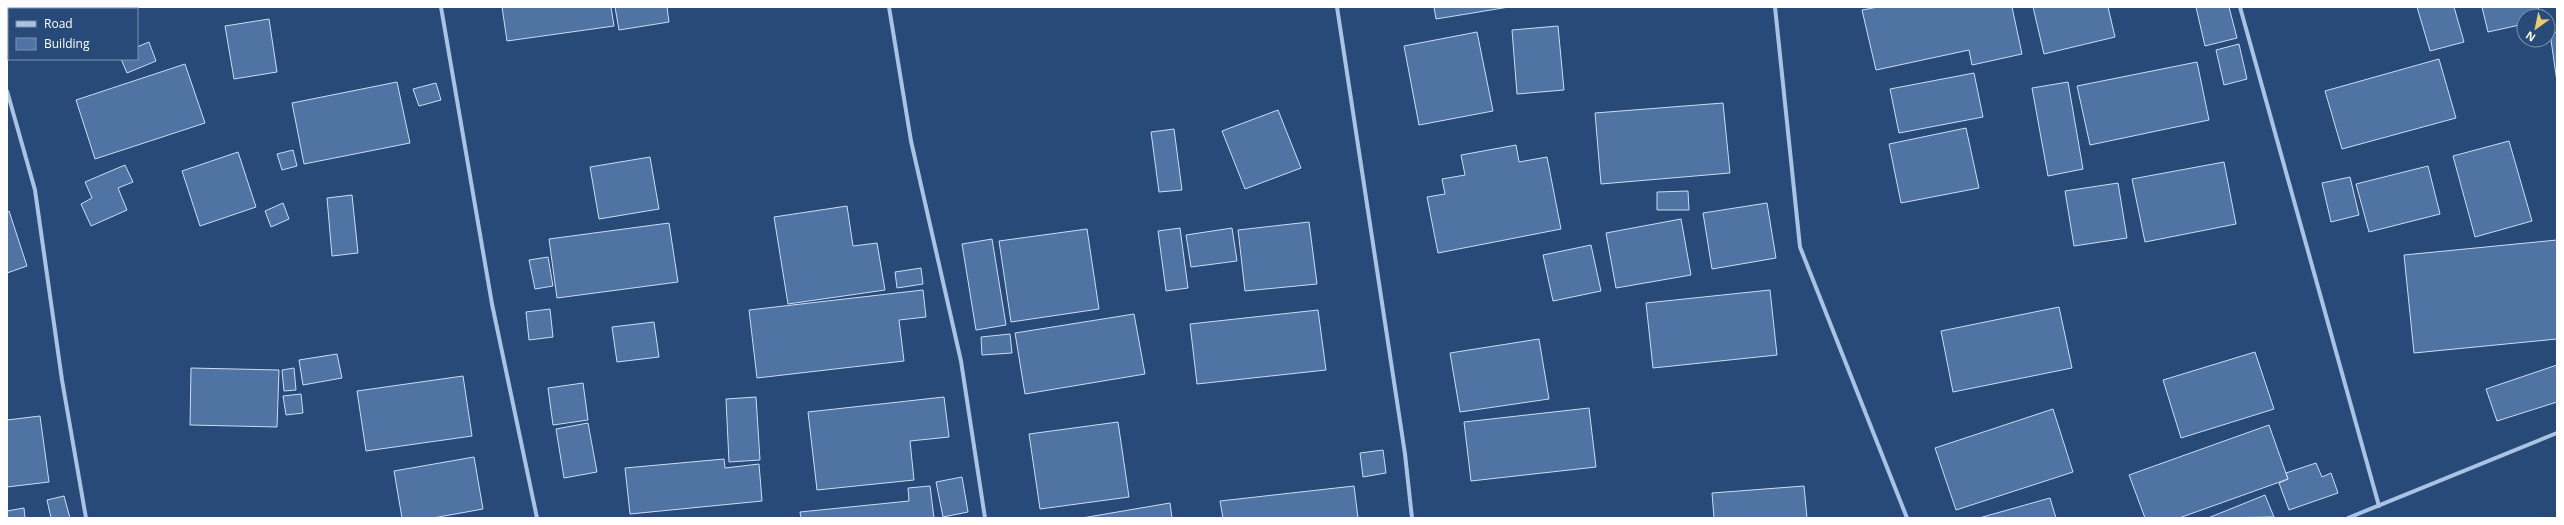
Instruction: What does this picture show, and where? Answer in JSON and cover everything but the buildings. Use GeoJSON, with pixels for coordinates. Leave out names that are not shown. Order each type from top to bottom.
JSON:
{"type":"FeatureCollection","features":[{"type":"Feature","properties":{"kind":"street"},"geometry":{"type":"LineString","coordinates":[[441,7],[492,304],[537,518]]}},
{"type":"Feature","properties":{"kind":"street"},"geometry":{"type":"LineString","coordinates":[[889,7],[911,141],[961,361],[985,518]]}},
{"type":"Feature","properties":{"kind":"street"},"geometry":{"type":"LineString","coordinates":[[1337,7],[1405,454],[1412,518]]}},
{"type":"Feature","properties":{"kind":"street"},"geometry":{"type":"LineString","coordinates":[[1775,7],[1800,247],[1907,518]]}},
{"type":"Feature","properties":{"kind":"street"},"geometry":{"type":"LineString","coordinates":[[2240,7],[2379,506]]}},
{"type":"Feature","properties":{"kind":"street"},"geometry":{"type":"LineString","coordinates":[[7,91],[35,190],[62,380],[86,518]]}},
{"type":"Feature","properties":{"kind":"street"},"geometry":{"type":"LineString","coordinates":[[2348,518],[2557,433]]}}]}
